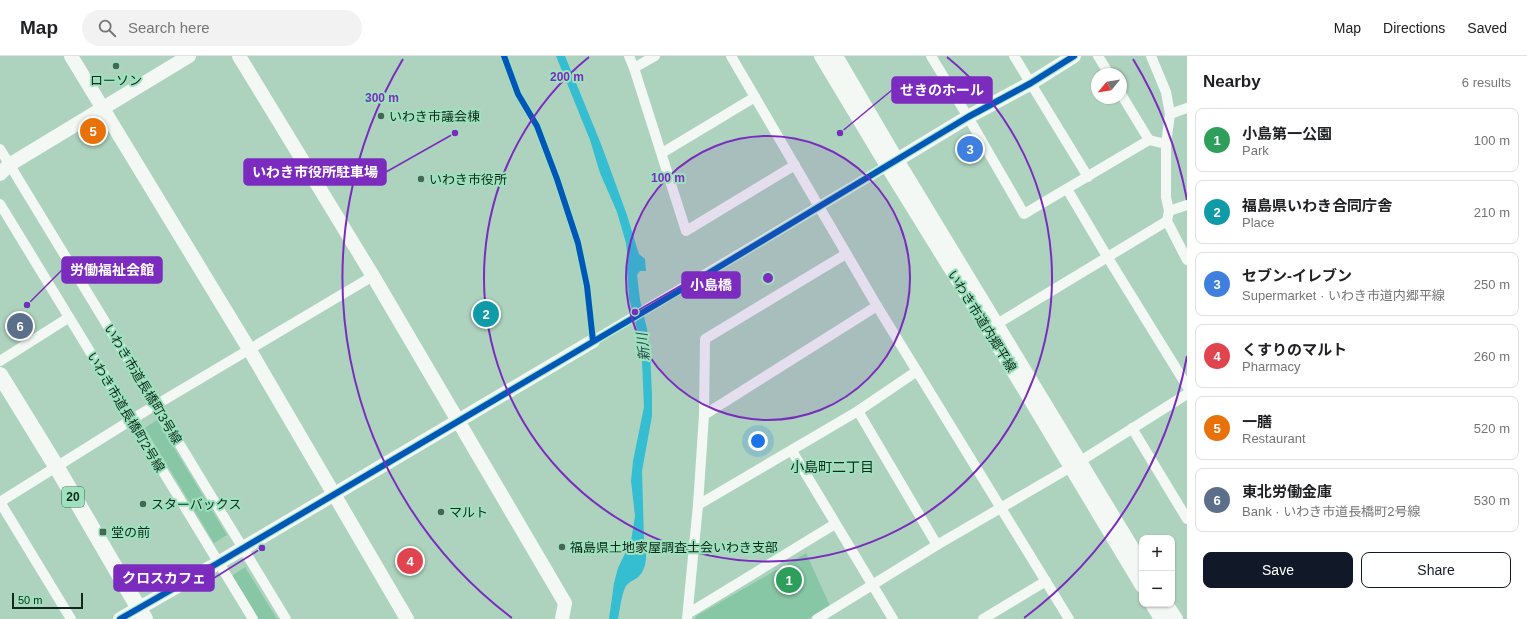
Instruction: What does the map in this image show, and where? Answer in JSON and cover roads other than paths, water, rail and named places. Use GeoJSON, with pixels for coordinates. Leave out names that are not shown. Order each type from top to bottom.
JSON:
{"type":"FeatureCollection","features":[{"type":"Feature","properties":{"kind":"main road","name":"20"},"geometry":{"type":"LineString","coordinates":[[0,375],[56,466],[142,614]]}},
{"type":"Feature","properties":{"kind":"street"},"geometry":{"type":"LineString","coordinates":[[71,56],[249,349],[407,619]]}},
{"type":"Feature","properties":{"kind":"street"},"geometry":{"type":"LineString","coordinates":[[5,169],[189,56]]}},
{"type":"Feature","properties":{"kind":"street"},"geometry":{"type":"LineString","coordinates":[[239,56],[373,276],[565,603],[562,619]]}},
{"type":"Feature","properties":{"kind":"street"},"geometry":{"type":"LineString","coordinates":[[629,56],[686,230],[795,165]]}},
{"type":"Feature","properties":{"kind":"street"},"geometry":{"type":"LineString","coordinates":[[634,68],[655,56]]}},
{"type":"Feature","properties":{"kind":"street"},"geometry":{"type":"LineString","coordinates":[[731,56],[877,306],[1069,619]]}},
{"type":"Feature","properties":{"kind":"street","name":"いわき市道内郷平線"},"geometry":{"type":"LineString","coordinates":[[821,56],[892,163],[993,327],[1075,464],[1139,581]]}},
{"type":"Feature","properties":{"kind":"street","name":"いわき市道内郷平線"},"geometry":{"type":"LineString","coordinates":[[836,56],[892,163]]}},
{"type":"Feature","properties":{"kind":"street"},"geometry":{"type":"LineString","coordinates":[[931,56],[1024,214],[1149,140],[1166,144]]}},
{"type":"Feature","properties":{"kind":"street"},"geometry":{"type":"LineString","coordinates":[[1014,56],[1088,176]]}},
{"type":"Feature","properties":{"kind":"street"},"geometry":{"type":"LineString","coordinates":[[120,619],[142,614],[218,563],[333,494],[684,288],[968,117],[1031,83],[1074,56]]}},
{"type":"Feature","properties":{"kind":"street"},"geometry":{"type":"LineString","coordinates":[[1098,56],[1105,68]]}},
{"type":"Feature","properties":{"kind":"street"},"geometry":{"type":"LineString","coordinates":[[1151,56],[1166,92],[1170,114],[1166,144],[1166,197],[1168,216],[1187,260]]}},
{"type":"Feature","properties":{"kind":"street"},"geometry":{"type":"LineString","coordinates":[[662,153],[755,97]]}},
{"type":"Feature","properties":{"kind":"street"},"geometry":{"type":"LineString","coordinates":[[1127,104],[1149,140]]}},
{"type":"Feature","properties":{"kind":"street"},"geometry":{"type":"LineString","coordinates":[[1170,114],[1187,108]]}},
{"type":"Feature","properties":{"kind":"street","name":"いわき市道長橋町3号線"},"geometry":{"type":"LineString","coordinates":[[0,149],[5,169],[155,405],[286,619]]}},
{"type":"Feature","properties":{"kind":"street"},"geometry":{"type":"LineString","coordinates":[[1067,189],[1187,386]]}},
{"type":"Feature","properties":{"kind":"street","name":"いわき市道長橋町2号線"},"geometry":{"type":"LineString","coordinates":[[0,204],[130,420],[253,619]]}},
{"type":"Feature","properties":{"kind":"street"},"geometry":{"type":"LineString","coordinates":[[993,327],[1108,258],[1168,216],[1187,205]]}},
{"type":"Feature","properties":{"kind":"street"},"geometry":{"type":"LineString","coordinates":[[688,616],[704,415],[705,339],[846,254]]}},
{"type":"Feature","properties":{"kind":"street"},"geometry":{"type":"LineString","coordinates":[[70,619],[0,502],[130,420],[373,276]]}},
{"type":"Feature","properties":{"kind":"street"},"geometry":{"type":"LineString","coordinates":[[704,415],[877,306]]}},
{"type":"Feature","properties":{"kind":"street"},"geometry":{"type":"LineString","coordinates":[[0,361],[68,318]]}},
{"type":"Feature","properties":{"kind":"street"},"geometry":{"type":"LineString","coordinates":[[698,505],[858,411],[917,371]]}},
{"type":"Feature","properties":{"kind":"street"},"geometry":{"type":"LineString","coordinates":[[817,619],[1000,507],[1075,464],[1187,394]]}},
{"type":"Feature","properties":{"kind":"street"},"geometry":{"type":"LineString","coordinates":[[858,411],[937,545]]}},
{"type":"Feature","properties":{"kind":"street"},"geometry":{"type":"LineString","coordinates":[[1132,428],[1187,519]]}},
{"type":"Feature","properties":{"kind":"street"},"geometry":{"type":"LineString","coordinates":[[792,451],[893,619]]}},
{"type":"Feature","properties":{"kind":"street","name":"いわき市道内郷平線"},"geometry":{"type":"LineString","coordinates":[[1075,464],[1139,560]]}},
{"type":"Feature","properties":{"kind":"street"},"geometry":{"type":"LineString","coordinates":[[688,616],[835,524]]}},
{"type":"Feature","properties":{"kind":"street"},"geometry":{"type":"LineString","coordinates":[[983,619],[1046,581]]}},
{"type":"Feature","properties":{"kind":"street"},"geometry":{"type":"LineString","coordinates":[[1154,607],[1161,619]]}},
{"type":"Feature","properties":{"kind":"street"},"geometry":{"type":"LineString","coordinates":[[1168,607],[1176,619]]}},
{"type":"Feature","properties":{"kind":"water","name":"新川"},"geometry":{"type":"Polygon","coordinates":[[[556,56],[565,56],[601,144],[627,215],[639,254],[645,259],[646,271],[640,271],[637,275],[640,300],[647,329],[650,351],[652,395],[652,416],[642,471],[646,560],[641,574],[628,583],[625,588],[618,619],[609,619],[614,583],[618,568],[631,541],[635,516],[631,481],[633,461],[644,407],[642,361],[639,337],[629,298],[626,243],[617,212],[600,173],[590,140],[556,56]]]}},
{"type":"Feature","properties":{"kind":"place","name":"ローソン"},"geometry":{"type":"Point","coordinates":[116,66]}},
{"type":"Feature","properties":{"kind":"place","name":"いわき市議会棟"},"geometry":{"type":"Point","coordinates":[381,116]}},
{"type":"Feature","properties":{"kind":"place","name":"一膳"},"geometry":{"type":"Point","coordinates":[93,131]}},
{"type":"Feature","properties":{"kind":"place","name":"いわき市役所駐車場"},"geometry":{"type":"Point","coordinates":[455,133]}},
{"type":"Feature","properties":{"kind":"place","name":"せきのホール"},"geometry":{"type":"Point","coordinates":[840,133]}},
{"type":"Feature","properties":{"kind":"place","name":"セブン-イレブン"},"geometry":{"type":"Point","coordinates":[970,149]}},
{"type":"Feature","properties":{"kind":"place","name":"いわき市役所"},"geometry":{"type":"Point","coordinates":[421,179]}},
{"type":"Feature","properties":{"kind":"place","name":"労働福祉会館"},"geometry":{"type":"Point","coordinates":[27,305]}},
{"type":"Feature","properties":{"kind":"place","name":"小島橋"},"geometry":{"type":"Point","coordinates":[635,312]}},
{"type":"Feature","properties":{"kind":"place","name":"福島県いわき合同庁舎"},"geometry":{"type":"Point","coordinates":[486,314]}},
{"type":"Feature","properties":{"kind":"place","name":"東北労働金庫"},"geometry":{"type":"Point","coordinates":[20,326]}},
{"type":"Feature","properties":{"kind":"place","name":"スターバックス"},"geometry":{"type":"Point","coordinates":[143,504]}},
{"type":"Feature","properties":{"kind":"place","name":"マルト"},"geometry":{"type":"Point","coordinates":[441,512]}},
{"type":"Feature","properties":{"kind":"place","name":"堂の前"},"geometry":{"type":"Point","coordinates":[103,532]}},
{"type":"Feature","properties":{"kind":"place","name":"福島県土地家屋調査士会いわき支部"},"geometry":{"type":"Point","coordinates":[562,547]}},
{"type":"Feature","properties":{"kind":"place","name":"クロスカフェ"},"geometry":{"type":"Point","coordinates":[262,548]}},
{"type":"Feature","properties":{"kind":"place","name":"くすりのマルト"},"geometry":{"type":"Point","coordinates":[410,561]}},
{"type":"Feature","properties":{"kind":"place","name":"小島第一公園"},"geometry":{"type":"Point","coordinates":[789,580]}},
{"type":"Feature","properties":{"kind":"district","name":"小島町二丁目"},"geometry":{"type":"Point","coordinates":[832,467]}}]}
